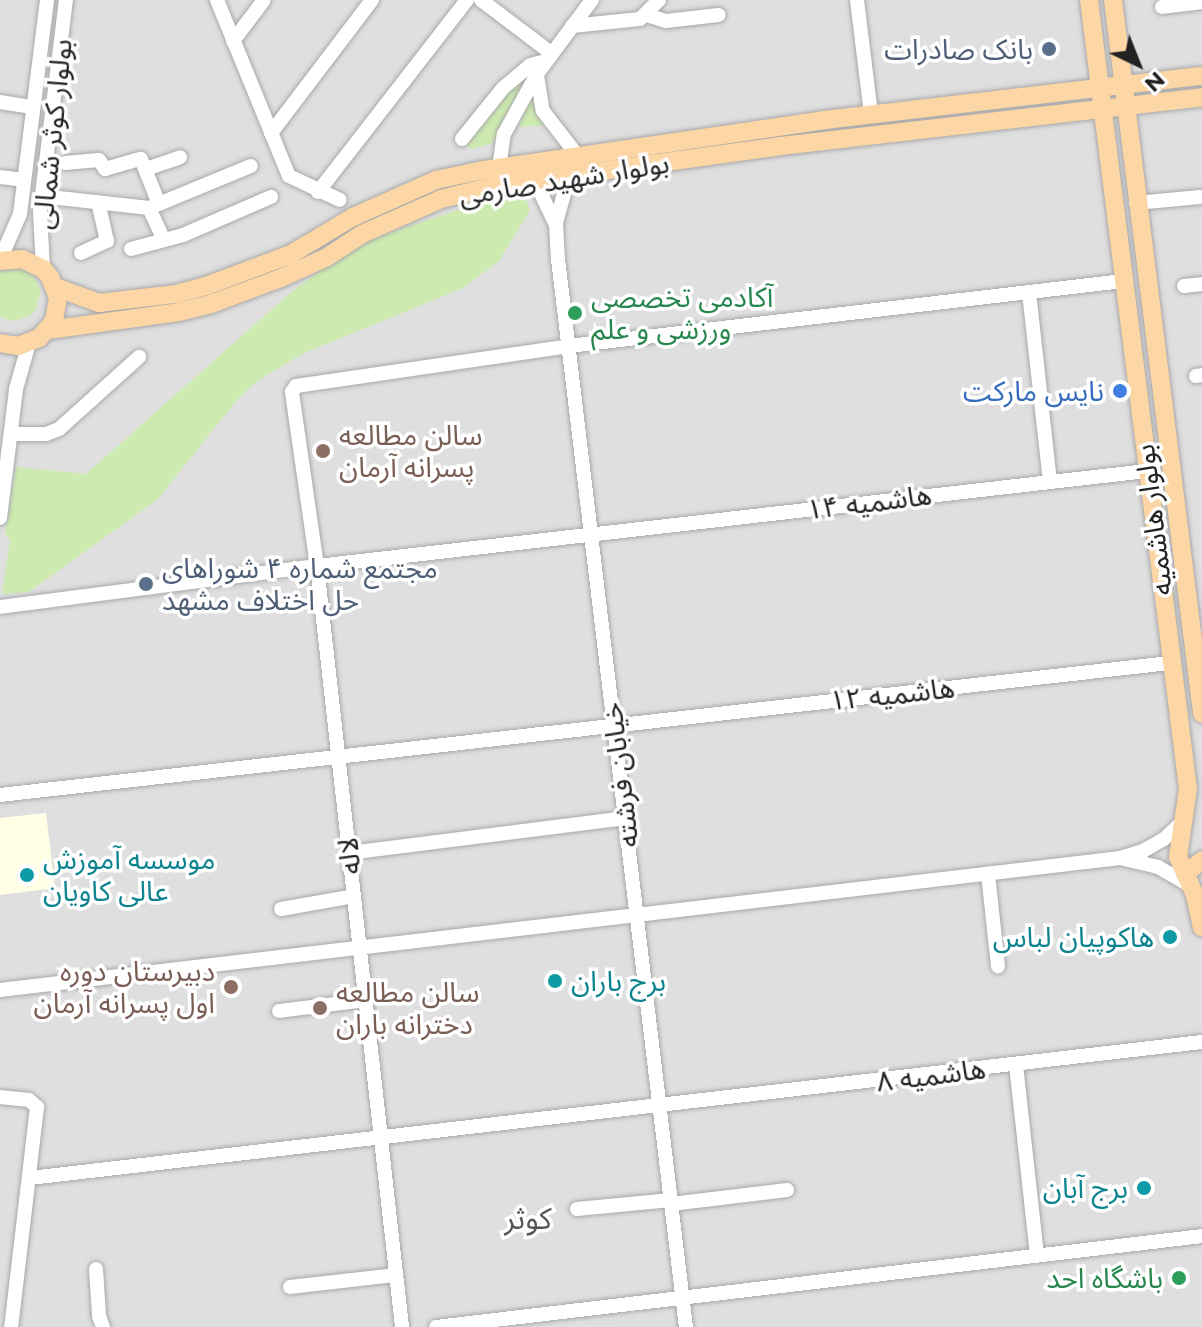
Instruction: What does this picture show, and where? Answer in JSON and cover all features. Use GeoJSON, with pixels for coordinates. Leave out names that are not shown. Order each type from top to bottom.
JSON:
{"type":"FeatureCollection","features":[{"type":"Feature","properties":{"kind":"main road"},"geometry":{"type":"LineString","coordinates":[[1089,0],[1100,87]]}},
{"type":"Feature","properties":{"kind":"main road"},"geometry":{"type":"LineString","coordinates":[[1113,0],[1124,85],[1202,76]]}},
{"type":"Feature","properties":{"kind":"main road","name":"بولوار شهید صارمی"},"geometry":{"type":"LineString","coordinates":[[48,330],[179,312],[211,304],[291,274],[362,234],[441,199],[780,136],[871,114],[1124,85]]}},
{"type":"Feature","properties":{"kind":"main road","name":"بولوار هاشمیه"},"geometry":{"type":"LineString","coordinates":[[1124,85],[1136,203],[1202,713]]}},
{"type":"Feature","properties":{"kind":"main road","name":"بولوار هاشمیه"},"geometry":{"type":"LineString","coordinates":[[1100,87],[1188,789],[1178,857],[1202,927]]}},
{"type":"Feature","properties":{"kind":"main road"},"geometry":{"type":"LineString","coordinates":[[1126,105],[1202,97]]}},
{"type":"Feature","properties":{"kind":"main road","name":"بولوار شهید صارمی"},"geometry":{"type":"LineString","coordinates":[[55,287],[99,303],[176,294],[206,286],[291,254],[353,217],[436,180],[499,168],[577,155],[1126,105]]}},
{"type":"Feature","properties":{"kind":"main road"},"geometry":{"type":"LineString","coordinates":[[0,261],[22,259],[43,269],[55,287],[57,310],[48,330],[29,343],[0,343]]}},
{"type":"Feature","properties":{"kind":"main road"},"geometry":{"type":"LineString","coordinates":[[1155,537],[1180,536]]}},
{"type":"Feature","properties":{"kind":"main road"},"geometry":{"type":"LineString","coordinates":[[1188,880],[1202,860]]}},
{"type":"Feature","properties":{"kind":"street","name":"بولوار کوثر شمالی"},"geometry":{"type":"LineString","coordinates":[[0,261],[20,214],[47,0]]}},
{"type":"Feature","properties":{"kind":"street","name":"بولوار کوثر شمالی"},"geometry":{"type":"LineString","coordinates":[[43,269],[41,196],[66,0]]}},
{"type":"Feature","properties":{"kind":"street"},"geometry":{"type":"LineString","coordinates":[[217,0],[289,176],[340,200]]}},
{"type":"Feature","properties":{"kind":"street"},"geometry":{"type":"LineString","coordinates":[[233,41],[264,0]]}},
{"type":"Feature","properties":{"kind":"street"},"geometry":{"type":"LineString","coordinates":[[271,133],[372,0]]}},
{"type":"Feature","properties":{"kind":"street"},"geometry":{"type":"LineString","coordinates":[[318,192],[467,0]]}},
{"type":"Feature","properties":{"kind":"street"},"geometry":{"type":"LineString","coordinates":[[481,0],[549,57]]}},
{"type":"Feature","properties":{"kind":"street"},"geometry":{"type":"LineString","coordinates":[[499,168],[504,134],[537,74],[592,0]]}},
{"type":"Feature","properties":{"kind":"street"},"geometry":{"type":"LineString","coordinates":[[572,26],[635,21],[647,15],[659,0]]}},
{"type":"Feature","properties":{"kind":"street"},"geometry":{"type":"LineString","coordinates":[[857,0],[871,114]]}},
{"type":"Feature","properties":{"kind":"street"},"geometry":{"type":"LineString","coordinates":[[1162,7],[1202,2]]}},
{"type":"Feature","properties":{"kind":"street"},"geometry":{"type":"LineString","coordinates":[[647,15],[666,21],[719,15]]}},
{"type":"Feature","properties":{"kind":"street"},"geometry":{"type":"LineString","coordinates":[[462,139],[503,88],[530,65],[549,57]]}},
{"type":"Feature","properties":{"kind":"street"},"geometry":{"type":"LineString","coordinates":[[537,74],[543,111],[577,155]]}},
{"type":"Feature","properties":{"kind":"street"},"geometry":{"type":"LineString","coordinates":[[0,102],[33,107]]}},
{"type":"Feature","properties":{"kind":"street"},"geometry":{"type":"LineString","coordinates":[[146,169],[180,157]]}},
{"type":"Feature","properties":{"kind":"street"},"geometry":{"type":"LineString","coordinates":[[65,163],[99,160],[105,169],[141,159],[163,238]]}},
{"type":"Feature","properties":{"kind":"street"},"geometry":{"type":"LineString","coordinates":[[41,196],[99,205],[154,206],[251,166]]}},
{"type":"Feature","properties":{"kind":"street","name":"خیابان فرشته"},"geometry":{"type":"LineString","coordinates":[[556,223],[569,176]]}},
{"type":"Feature","properties":{"kind":"street"},"geometry":{"type":"LineString","coordinates":[[0,177],[24,180]]}},
{"type":"Feature","properties":{"kind":"street","name":"خیابان فرشته"},"geometry":{"type":"LineString","coordinates":[[535,181],[556,223],[686,1327]]}},
{"type":"Feature","properties":{"kind":"street"},"geometry":{"type":"LineString","coordinates":[[131,249],[183,235],[271,197]]}},
{"type":"Feature","properties":{"kind":"street"},"geometry":{"type":"LineString","coordinates":[[1136,203],[1200,197]]}},
{"type":"Feature","properties":{"kind":"street"},"geometry":{"type":"LineString","coordinates":[[81,253],[107,241],[99,205]]}},
{"type":"Feature","properties":{"kind":"street"},"geometry":{"type":"LineString","coordinates":[[569,346],[1123,281]]}},
{"type":"Feature","properties":{"kind":"street"},"geometry":{"type":"LineString","coordinates":[[1184,286],[1202,284]]}},
{"type":"Feature","properties":{"kind":"street"},"geometry":{"type":"LineString","coordinates":[[1029,292],[1050,481]]}},
{"type":"Feature","properties":{"kind":"street"},"geometry":{"type":"LineString","coordinates":[[0,518],[16,389],[29,343]]}},
{"type":"Feature","properties":{"kind":"street","name":"لاله"},"geometry":{"type":"LineString","coordinates":[[402,1327],[317,566],[292,392],[296,386],[569,346]]}},
{"type":"Feature","properties":{"kind":"street"},"geometry":{"type":"LineString","coordinates":[[11,434],[46,434],[59,429],[139,357]]}},
{"type":"Feature","properties":{"kind":"street","name":"هاشمیه ۱۴"},"geometry":{"type":"LineString","coordinates":[[0,607],[317,566],[1147,471]]}},
{"type":"Feature","properties":{"kind":"street","name":"هاشمیه ۱۲"},"geometry":{"type":"LineString","coordinates":[[0,795],[1170,663]]}},
{"type":"Feature","properties":{"kind":"street"},"geometry":{"type":"LineString","coordinates":[[349,853],[625,818]]}},
{"type":"Feature","properties":{"kind":"street"},"geometry":{"type":"LineString","coordinates":[[0,990],[1120,858],[1154,845],[1181,823]]}},
{"type":"Feature","properties":{"kind":"street"},"geometry":{"type":"LineString","coordinates":[[1120,858],[1158,867],[1188,880]]}},
{"type":"Feature","properties":{"kind":"street"},"geometry":{"type":"LineString","coordinates":[[988,874],[998,966]]}},
{"type":"Feature","properties":{"kind":"street"},"geometry":{"type":"LineString","coordinates":[[281,909],[354,896]]}},
{"type":"Feature","properties":{"kind":"street"},"geometry":{"type":"LineString","coordinates":[[279,1011],[366,1000]]}},
{"type":"Feature","properties":{"kind":"street","name":"هاشمیه ۸"},"geometry":{"type":"LineString","coordinates":[[30,1178],[1202,1042]]}},
{"type":"Feature","properties":{"kind":"street"},"geometry":{"type":"LineString","coordinates":[[1016,1065],[1037,1254]]}},
{"type":"Feature","properties":{"kind":"street"},"geometry":{"type":"LineString","coordinates":[[0,1097],[32,1103],[37,1107],[11,1327]]}},
{"type":"Feature","properties":{"kind":"street"},"geometry":{"type":"LineString","coordinates":[[577,1209],[787,1190]]}},
{"type":"Feature","properties":{"kind":"street"},"geometry":{"type":"LineString","coordinates":[[436,1327],[1202,1236]]}},
{"type":"Feature","properties":{"kind":"street"},"geometry":{"type":"LineString","coordinates":[[96,1269],[99,1316],[103,1327]]}},
{"type":"Feature","properties":{"kind":"street"},"geometry":{"type":"LineString","coordinates":[[290,1287],[396,1275]]}},
{"type":"Feature","properties":{"kind":"shaded area"},"geometry":{"type":"Polygon","coordinates":[[[0,0],[1202,0],[1202,1327],[0,1327],[0,0]]]}},
{"type":"Feature","properties":{"kind":"shaded area","name":"موسسه آموزش عالی کاویان"},"geometry":{"type":"Polygon","coordinates":[[[46,813],[55,888],[0,895],[0,818],[46,813]]]}},
{"type":"Feature","properties":{"kind":"green space"},"geometry":{"type":"Polygon","coordinates":[[[518,79],[527,82],[503,128],[491,144],[471,149],[464,142],[518,79]]]}},
{"type":"Feature","properties":{"kind":"green space"},"geometry":{"type":"Polygon","coordinates":[[[532,95],[535,109],[546,125],[518,127],[532,95]]]}},
{"type":"Feature","properties":{"kind":"green space"},"geometry":{"type":"Polygon","coordinates":[[[505,194],[525,196],[530,210],[499,261],[463,288],[302,354],[257,381],[237,400],[158,499],[29,592],[2,594],[10,540],[5,534],[16,467],[86,474],[290,293],[344,253],[374,238],[505,194]]]}},
{"type":"Feature","properties":{"kind":"green space"},"geometry":{"type":"Polygon","coordinates":[[[16,266],[33,274],[41,291],[36,309],[30,316],[13,321],[0,317],[0,270],[16,266]]]}},
{"type":"Feature","properties":{"kind":"place","name":"بانک صادرات"},"geometry":{"type":"Point","coordinates":[1049,49]}},
{"type":"Feature","properties":{"kind":"place","name":"آکادمی تخصصی ورزشی و علم"},"geometry":{"type":"Point","coordinates":[575,313]}},
{"type":"Feature","properties":{"kind":"place","name":"نایس مارکت"},"geometry":{"type":"Point","coordinates":[1120,391]}},
{"type":"Feature","properties":{"kind":"place","name":"سالن مطالعه پسرانه آرمان"},"geometry":{"type":"Point","coordinates":[323,451]}},
{"type":"Feature","properties":{"kind":"place","name":"مجتمع شماره ۴ شوراهای حل اختلاف مشهد"},"geometry":{"type":"Point","coordinates":[146,584]}},
{"type":"Feature","properties":{"kind":"place","name":"موسسه آموزش عالی کاویان"},"geometry":{"type":"Point","coordinates":[27,875]}},
{"type":"Feature","properties":{"kind":"place","name":"هاکوپیان لباس"},"geometry":{"type":"Point","coordinates":[1170,937]}},
{"type":"Feature","properties":{"kind":"place","name":"برج باران"},"geometry":{"type":"Point","coordinates":[555,981]}},
{"type":"Feature","properties":{"kind":"place","name":"دبیرستان دوره اول پسرانه آرمان"},"geometry":{"type":"Point","coordinates":[231,987]}},
{"type":"Feature","properties":{"kind":"place","name":"سالن مطالعه دخترانه باران"},"geometry":{"type":"Point","coordinates":[320,1008]}},
{"type":"Feature","properties":{"kind":"place","name":"برج آبان"},"geometry":{"type":"Point","coordinates":[1144,1188]}},
{"type":"Feature","properties":{"kind":"place","name":"باشگاه احد"},"geometry":{"type":"Point","coordinates":[1179,1278]}},
{"type":"Feature","properties":{"kind":"district","name":"کوثر"},"geometry":{"type":"Point","coordinates":[528,1219]}}]}
